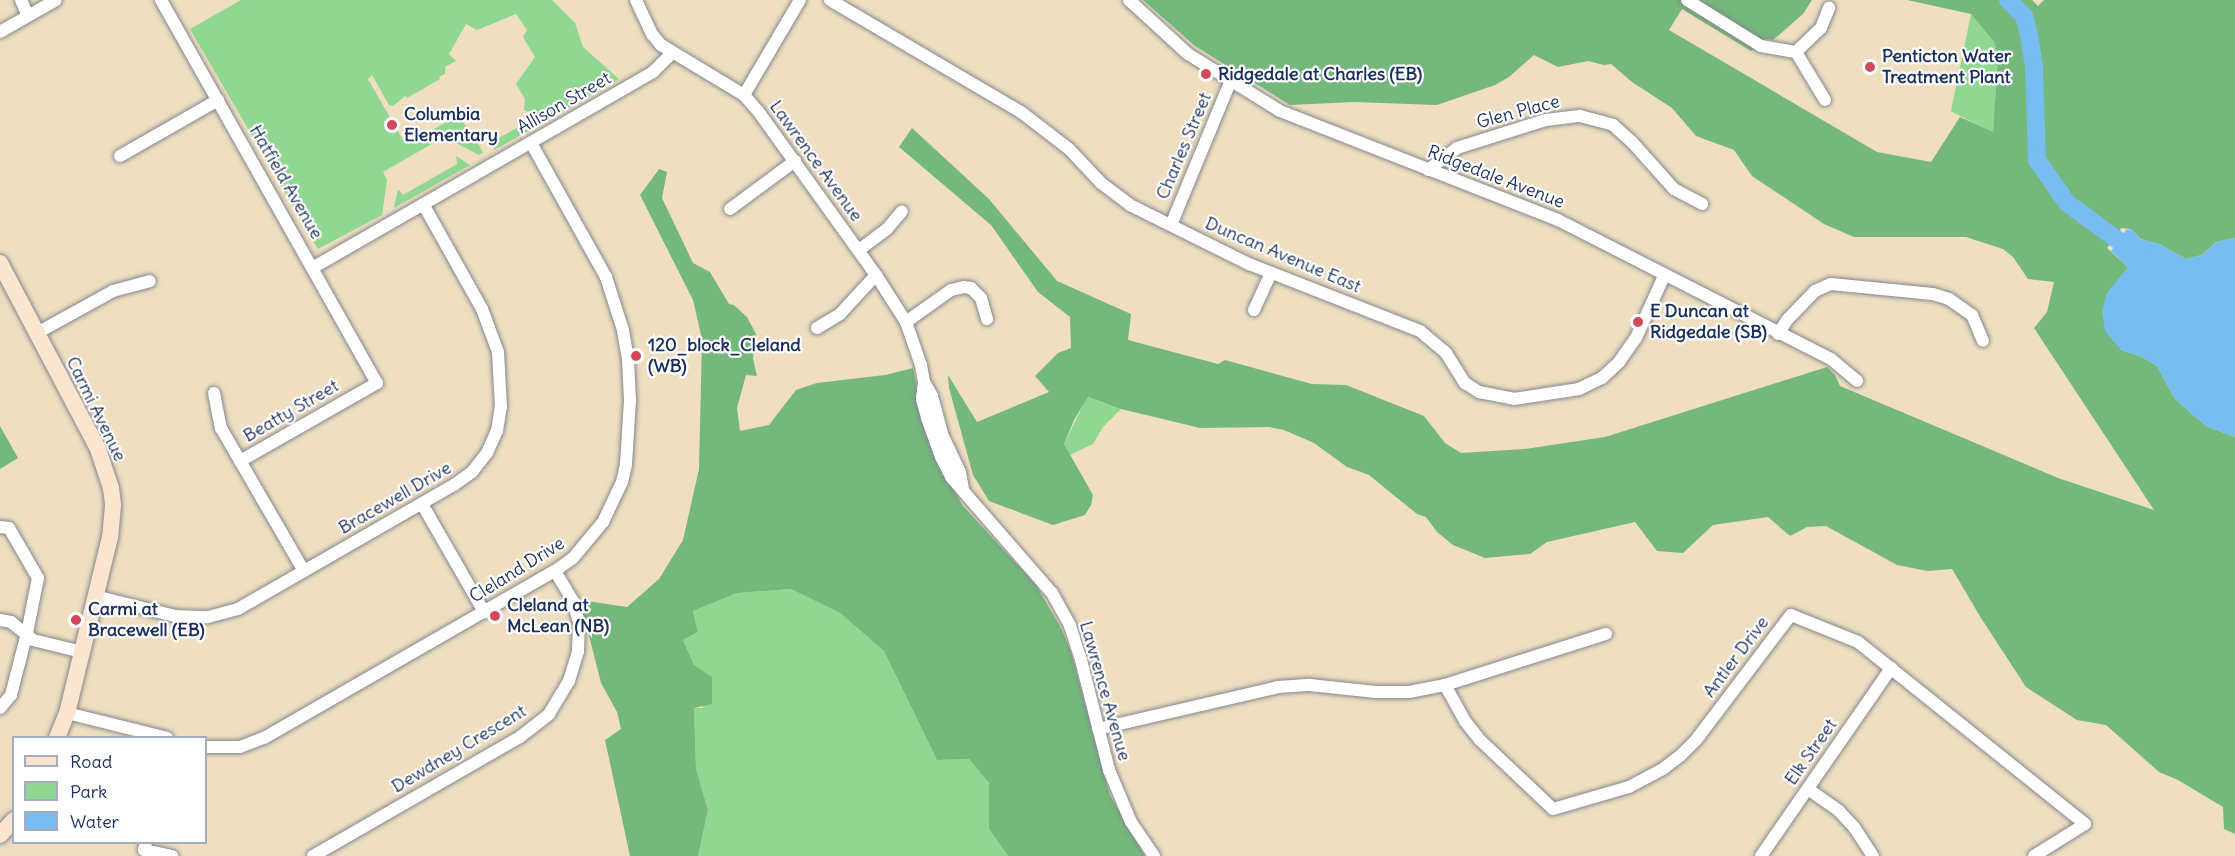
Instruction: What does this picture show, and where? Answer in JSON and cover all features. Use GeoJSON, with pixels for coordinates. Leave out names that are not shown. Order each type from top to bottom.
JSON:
{"type":"FeatureCollection","features":[{"type":"Feature","properties":{"kind":"street"},"geometry":{"type":"LineString","coordinates":[[21,0],[28,16]]}},
{"type":"Feature","properties":{"kind":"street"},"geometry":{"type":"LineString","coordinates":[[0,32],[56,0]]}},
{"type":"Feature","properties":{"kind":"street","name":"Hatfield Avenue"},"geometry":{"type":"LineString","coordinates":[[162,0],[314,267],[377,383]]}},
{"type":"Feature","properties":{"kind":"street","name":"Lawrence Avenue"},"geometry":{"type":"LineString","coordinates":[[636,0],[652,34],[672,53],[744,95],[859,250],[906,322],[914,342],[924,382],[932,396],[942,434],[960,472],[963,489],[985,519],[1033,571],[1056,601],[1070,626],[1081,660],[1108,770],[1119,796],[1154,856]]}},
{"type":"Feature","properties":{"kind":"street"},"geometry":{"type":"LineString","coordinates":[[744,95],[800,0]]}},
{"type":"Feature","properties":{"kind":"street","name":"Duncan Avenue East"},"geometry":{"type":"LineString","coordinates":[[830,0],[1021,112],[1069,149],[1115,195],[1139,210],[1271,273],[1420,331],[1446,353],[1472,388],[1495,397],[1514,399],[1579,389],[1602,378],[1619,362],[1636,338],[1664,276]]}},
{"type":"Feature","properties":{"kind":"street","name":"Ridgedale Avenue"},"geometry":{"type":"LineString","coordinates":[[1129,0],[1188,54],[1280,111],[1558,220],[1664,276],[1831,359],[1857,381]]}},
{"type":"Feature","properties":{"kind":"street"},"geometry":{"type":"LineString","coordinates":[[1688,0],[1761,46],[1796,52],[1825,100]]}},
{"type":"Feature","properties":{"kind":"street"},"geometry":{"type":"LineString","coordinates":[[1796,52],[1821,28],[1829,8]]}},
{"type":"Feature","properties":{"kind":"street","name":"Allison Street"},"geometry":{"type":"LineString","coordinates":[[314,267],[653,72],[672,53]]}},
{"type":"Feature","properties":{"kind":"street","name":"Charles Street"},"geometry":{"type":"LineString","coordinates":[[1171,225],[1231,80]]}},
{"type":"Feature","properties":{"kind":"street"},"geometry":{"type":"LineString","coordinates":[[120,156],[218,100]]}},
{"type":"Feature","properties":{"kind":"street","name":"Glen Place"},"geometry":{"type":"LineString","coordinates":[[1428,170],[1457,148],[1546,120],[1580,116],[1613,125],[1632,142],[1674,189],[1702,204]]}},
{"type":"Feature","properties":{"kind":"street","name":"Cleland Drive"},"geometry":{"type":"LineString","coordinates":[[207,747],[240,747],[264,738],[555,571],[573,558],[603,522],[622,482],[629,432],[628,359],[619,312],[606,277],[531,142]]}},
{"type":"Feature","properties":{"kind":"street"},"geometry":{"type":"LineString","coordinates":[[730,209],[795,161]]}},
{"type":"Feature","properties":{"kind":"street","name":"Bracewell Drive"},"geometry":{"type":"LineString","coordinates":[[95,596],[175,616],[208,616],[238,609],[422,504],[472,472],[487,453],[497,432],[501,407],[498,352],[482,309],[423,204]]}},
{"type":"Feature","properties":{"kind":"street"},"geometry":{"type":"LineString","coordinates":[[859,250],[887,229],[902,211]]}},
{"type":"Feature","properties":{"kind":"street","name":"Carmi Avenue"},"geometry":{"type":"LineString","coordinates":[[0,262],[98,449],[111,488],[112,521],[67,713],[58,736]]}},
{"type":"Feature","properties":{"kind":"street"},"geometry":{"type":"LineString","coordinates":[[1254,310],[1271,273]]}},
{"type":"Feature","properties":{"kind":"street"},"geometry":{"type":"LineString","coordinates":[[817,328],[842,310],[876,275]]}},
{"type":"Feature","properties":{"kind":"street"},"geometry":{"type":"LineString","coordinates":[[37,333],[113,291],[150,282]]}},
{"type":"Feature","properties":{"kind":"street"},"geometry":{"type":"LineString","coordinates":[[1778,334],[1787,320],[1815,291],[1831,284],[1922,293],[1949,299],[1972,315],[1983,341]]}},
{"type":"Feature","properties":{"kind":"street"},"geometry":{"type":"LineString","coordinates":[[906,322],[951,290],[964,287],[971,288],[981,298],[987,320]]}},
{"type":"Feature","properties":{"kind":"street","name":"Beatty Street"},"geometry":{"type":"LineString","coordinates":[[304,572],[240,461],[377,383]]}},
{"type":"Feature","properties":{"kind":"street"},"geometry":{"type":"LineString","coordinates":[[214,393],[221,428],[240,461]]}},
{"type":"Feature","properties":{"kind":"street"},"geometry":{"type":"LineString","coordinates":[[422,504],[484,612]]}},
{"type":"Feature","properties":{"kind":"street"},"geometry":{"type":"LineString","coordinates":[[0,527],[9,528],[38,578],[11,695],[0,708]]}},
{"type":"Feature","properties":{"kind":"street","name":"Dewdney Crescent"},"geometry":{"type":"LineString","coordinates":[[313,856],[520,737],[549,714],[569,681],[578,651],[579,622],[573,602],[555,571]]}},
{"type":"Feature","properties":{"kind":"street","name":"Antler Drive"},"geometry":{"type":"LineString","coordinates":[[1445,685],[1465,721],[1480,740],[1553,809],[1629,787],[1664,768],[1681,755],[1696,740],[1791,615],[1858,642],[2085,824],[2034,856]]}},
{"type":"Feature","properties":{"kind":"street"},"geometry":{"type":"LineString","coordinates":[[0,620],[11,621],[33,640],[82,652]]}},
{"type":"Feature","properties":{"kind":"street"},"geometry":{"type":"LineString","coordinates":[[1098,729],[1278,687],[1310,685],[1376,693],[1409,692],[1445,685],[1606,634]]}},
{"type":"Feature","properties":{"kind":"street","name":"Elk Street"},"geometry":{"type":"LineString","coordinates":[[1761,856],[1891,668]]}},
{"type":"Feature","properties":{"kind":"street"},"geometry":{"type":"LineString","coordinates":[[67,713],[159,736]]}},
{"type":"Feature","properties":{"kind":"street"},"geometry":{"type":"LineString","coordinates":[[1808,789],[1839,811],[1854,827],[1873,856]]}},
{"type":"Feature","properties":{"kind":"street"},"geometry":{"type":"LineString","coordinates":[[0,835],[12,822]]}},
{"type":"Feature","properties":{"kind":"street"},"geometry":{"type":"LineString","coordinates":[[146,844],[144,850],[172,856]]}},
{"type":"Feature","properties":{"kind":"green space","name":"Columbia Elementary"},"geometry":{"type":"Polygon","coordinates":[[[241,0],[552,0],[575,23],[583,47],[619,79],[545,121],[524,110],[525,99],[516,84],[535,57],[523,37],[527,30],[516,14],[477,30],[466,24],[449,54],[456,61],[445,67],[445,74],[407,98],[405,96],[393,106],[389,105],[372,75],[368,79],[403,140],[408,138],[411,142],[457,116],[474,135],[483,153],[479,155],[454,142],[449,134],[383,172],[387,180],[382,215],[318,249],[190,29],[241,0]]]}},
{"type":"Feature","properties":{"kind":"green space"},"geometry":{"type":"Polygon","coordinates":[[[1143,0],[1812,0],[1803,14],[1773,40],[1766,39],[1751,51],[1682,9],[1669,30],[1877,152],[1931,162],[1960,117],[1993,132],[1998,55],[1994,42],[1971,14],[1907,0],[2032,0],[2038,6],[2044,0],[2235,0],[2235,238],[2216,242],[2202,255],[2186,259],[2161,245],[2141,239],[2131,229],[2121,228],[2118,236],[2107,248],[2128,267],[2110,293],[2121,350],[2142,357],[2157,366],[2175,399],[2206,426],[2235,437],[2235,834],[2224,829],[2223,807],[2178,780],[2159,772],[2106,725],[2077,720],[2026,687],[1952,569],[1928,571],[1897,565],[1826,526],[1807,527],[1790,536],[1768,517],[1713,525],[1683,553],[1657,551],[1635,522],[1547,542],[1530,554],[1485,558],[1453,545],[1437,532],[1426,517],[1417,514],[1369,475],[1347,467],[1314,443],[1284,430],[1269,427],[1200,428],[1121,409],[1088,397],[1074,420],[1064,444],[1093,495],[1091,505],[1085,515],[1053,525],[989,501],[973,475],[949,388],[948,375],[977,422],[1049,392],[1035,376],[1058,353],[1071,348],[1070,317],[1038,292],[991,225],[899,147],[912,128],[989,199],[1057,281],[1131,314],[1128,340],[1218,364],[1225,360],[1312,384],[1346,385],[1424,416],[1445,443],[1461,453],[1525,449],[1605,437],[1827,367],[1835,375],[1840,386],[2058,478],[2154,510],[2034,328],[2047,312],[2054,282],[2028,279],[2013,257],[2003,249],[1966,237],[1854,237],[1824,224],[1752,176],[1734,150],[1696,136],[1672,108],[1632,82],[1611,64],[1604,65],[1588,61],[1558,67],[1534,55],[1509,77],[1495,85],[1437,105],[1354,102],[1290,105],[1195,46],[1143,0]]]}},
{"type":"Feature","properties":{"kind":"green space"},"geometry":{"type":"Polygon","coordinates":[[[1971,14],[1994,42],[1998,55],[1993,133],[1951,111],[1971,14]]]}},
{"type":"Feature","properties":{"kind":"green space"},"geometry":{"type":"Polygon","coordinates":[[[524,124],[532,129],[494,150],[495,140],[524,124]]]}},
{"type":"Feature","properties":{"kind":"green space"},"geometry":{"type":"Polygon","coordinates":[[[456,156],[470,165],[394,208],[398,189],[403,195],[457,164],[456,156]]]}},
{"type":"Feature","properties":{"kind":"green space"},"geometry":{"type":"Polygon","coordinates":[[[659,169],[667,172],[662,198],[693,263],[710,272],[729,304],[734,305],[747,317],[756,334],[753,359],[757,376],[746,375],[737,408],[740,431],[769,425],[796,390],[817,383],[885,375],[913,368],[919,400],[948,479],[963,506],[1036,585],[1061,628],[1071,652],[1110,795],[1145,856],[1008,856],[989,829],[989,783],[969,759],[937,760],[884,651],[840,613],[791,589],[737,593],[693,611],[698,632],[683,640],[694,665],[712,677],[712,704],[694,708],[696,769],[708,810],[698,856],[630,856],[605,740],[621,729],[617,712],[601,683],[580,600],[627,607],[659,579],[683,540],[699,469],[702,339],[693,300],[640,195],[659,169]]]}},
{"type":"Feature","properties":{"kind":"green space"},"geometry":{"type":"Polygon","coordinates":[[[1087,397],[1121,409],[1103,427],[1093,444],[1070,455],[1064,444],[1087,397]]]}},
{"type":"Feature","properties":{"kind":"green space"},"geometry":{"type":"Polygon","coordinates":[[[0,426],[18,458],[0,469],[0,426]]]}},
{"type":"Feature","properties":{"kind":"green space"},"geometry":{"type":"Polygon","coordinates":[[[791,589],[840,613],[884,651],[937,760],[969,759],[989,783],[989,829],[1008,856],[698,856],[708,810],[696,769],[694,708],[703,708],[694,665],[683,640],[698,632],[693,611],[737,593],[791,589]]]}},
{"type":"Feature","properties":{"kind":"water"},"geometry":{"type":"Polygon","coordinates":[[[2131,229],[2141,239],[2161,245],[2186,259],[2202,255],[2216,242],[2235,238],[2235,437],[2206,426],[2175,399],[2157,366],[2142,357],[2121,350],[2105,331],[2102,311],[2107,293],[2128,267],[2111,251],[2126,230],[2131,229]]]}},
{"type":"Feature","properties":{"kind":"waterway"},"geometry":{"type":"LineString","coordinates":[[2008,0],[2024,16],[2029,35],[2034,68],[2037,160],[2067,203],[2137,254]]}},
{"type":"Feature","properties":{"kind":"place","name":"Penticton Water Treatment Plant"},"geometry":{"type":"Point","coordinates":[1870,67]}},
{"type":"Feature","properties":{"kind":"place","name":"Ridgedale at Charles (EB)"},"geometry":{"type":"Point","coordinates":[1206,74]}},
{"type":"Feature","properties":{"kind":"place","name":"Columbia Elementary"},"geometry":{"type":"Point","coordinates":[392,125]}},
{"type":"Feature","properties":{"kind":"place","name":"E Duncan at Ridgedale (SB)"},"geometry":{"type":"Point","coordinates":[1638,322]}},
{"type":"Feature","properties":{"kind":"place","name":"120_block_Cleland (WB)"},"geometry":{"type":"Point","coordinates":[636,356]}},
{"type":"Feature","properties":{"kind":"place","name":"Cleland at McLean (NB)"},"geometry":{"type":"Point","coordinates":[495,616]}},
{"type":"Feature","properties":{"kind":"place","name":"Carmi at Bracewell (EB)"},"geometry":{"type":"Point","coordinates":[76,620]}}]}
